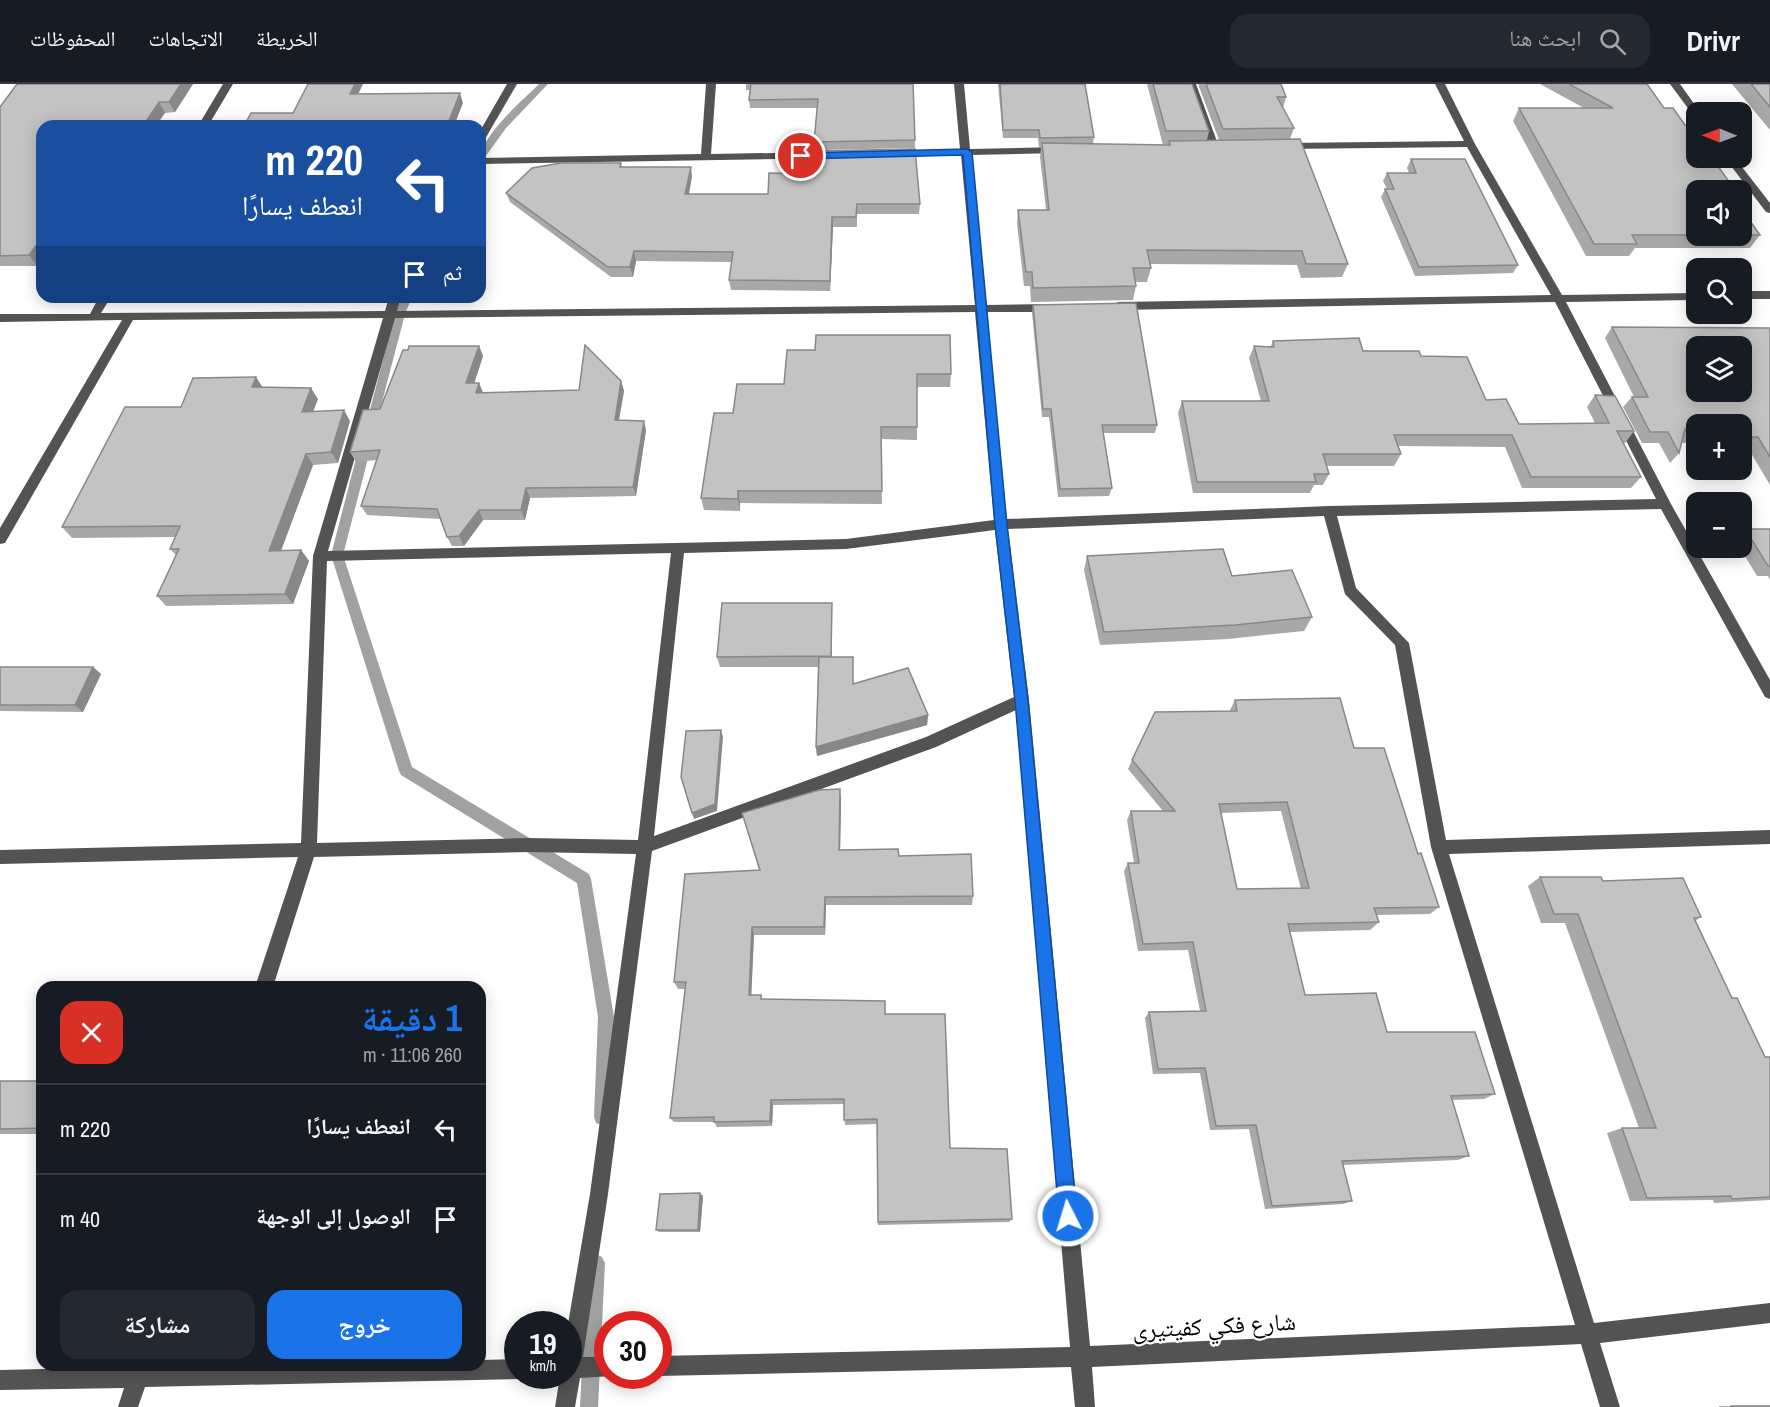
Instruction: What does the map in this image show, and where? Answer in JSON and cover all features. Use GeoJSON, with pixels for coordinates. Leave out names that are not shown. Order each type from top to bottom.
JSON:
{"type":"FeatureCollection","features":[{"type":"Feature","properties":{"kind":"street"},"geometry":{"type":"LineString","coordinates":[[207,120],[228,84]]}},
{"type":"Feature","properties":{"kind":"street"},"geometry":{"type":"LineString","coordinates":[[486,129],[512,84]]}},
{"type":"Feature","properties":{"kind":"street"},"geometry":{"type":"LineString","coordinates":[[706,158],[711,84]]}},
{"type":"Feature","properties":{"kind":"street"},"geometry":{"type":"LineString","coordinates":[[959,84],[1001,525],[1022,700],[1085,1407]]}},
{"type":"Feature","properties":{"kind":"street"},"geometry":{"type":"LineString","coordinates":[[1191,84],[1208,147],[1226,147]]}},
{"type":"Feature","properties":{"kind":"street"},"geometry":{"type":"LineString","coordinates":[[1440,84],[1470,144],[1559,299],[1665,504],[1770,693]]}},
{"type":"Feature","properties":{"kind":"street"},"geometry":{"type":"LineString","coordinates":[[1675,84],[1688,102]]}},
{"type":"Feature","properties":{"kind":"street"},"geometry":{"type":"LineString","coordinates":[[1272,147],[1470,144]]}},
{"type":"Feature","properties":{"kind":"street"},"geometry":{"type":"LineString","coordinates":[[884,154],[1069,150]]}},
{"type":"Feature","properties":{"kind":"street"},"geometry":{"type":"LineString","coordinates":[[486,161],[848,155]]}},
{"type":"Feature","properties":{"kind":"street"},"geometry":{"type":"LineString","coordinates":[[1738,168],[1770,210]]}},
{"type":"Feature","properties":{"kind":"street"},"geometry":{"type":"LineString","coordinates":[[1752,295],[1770,295]]}},
{"type":"Feature","properties":{"kind":"street"},"geometry":{"type":"LineString","coordinates":[[1111,306],[1686,296]]}},
{"type":"Feature","properties":{"kind":"street"},"geometry":{"type":"LineString","coordinates":[[94,316],[102,303]]}},
{"type":"Feature","properties":{"kind":"street"},"geometry":{"type":"LineString","coordinates":[[266,981],[309,849],[320,556],[393,303]]}},
{"type":"Feature","properties":{"kind":"street"},"geometry":{"type":"LineString","coordinates":[[0,318],[1064,307]]}},
{"type":"Feature","properties":{"kind":"street"},"geometry":{"type":"LineString","coordinates":[[0,539],[130,316]]}},
{"type":"Feature","properties":{"kind":"street"},"geometry":{"type":"LineString","coordinates":[[320,556],[846,544],[1001,525],[1329,511],[1665,504]]}},
{"type":"Feature","properties":{"kind":"street"},"geometry":{"type":"LineString","coordinates":[[1329,511],[1350,590],[1402,643],[1439,847],[1610,1407]]}},
{"type":"Feature","properties":{"kind":"street"},"geometry":{"type":"LineString","coordinates":[[579,1311],[599,1194],[645,847],[678,549]]}},
{"type":"Feature","properties":{"kind":"street"},"geometry":{"type":"LineString","coordinates":[[0,857],[528,845],[645,847],[931,742],[1022,700]]}},
{"type":"Feature","properties":{"kind":"street"},"geometry":{"type":"LineString","coordinates":[[1439,847],[1770,837]]}},
{"type":"Feature","properties":{"kind":"street","name":"شارع فكي كفيتيرى"},"geometry":{"type":"LineString","coordinates":[[672,1366],[1081,1357],[1588,1334],[1770,1313]]}},
{"type":"Feature","properties":{"kind":"street"},"geometry":{"type":"LineString","coordinates":[[486,1370],[504,1370]]}},
{"type":"Feature","properties":{"kind":"street"},"geometry":{"type":"LineString","coordinates":[[0,1380],[139,1372],[328,1371]]}},
{"type":"Feature","properties":{"kind":"street"},"geometry":{"type":"LineString","coordinates":[[128,1407],[139,1372]]}},
{"type":"Feature","properties":{"kind":"street"},"geometry":{"type":"LineString","coordinates":[[565,1407],[567,1389]]}},
{"type":"Feature","properties":{"kind":"building"},"geometry":{"type":"Polygon","coordinates":[[[17,84],[181,84],[169,102],[159,102],[147,120],[36,120],[36,246],[29,255],[0,256],[0,107],[17,84]]]}},
{"type":"Feature","properties":{"kind":"building"},"geometry":{"type":"Polygon","coordinates":[[[308,84],[355,84],[350,94],[460,93],[449,120],[247,120],[251,113],[293,113],[308,84]]]}},
{"type":"Feature","properties":{"kind":"building"},"geometry":{"type":"Polygon","coordinates":[[[751,84],[913,84],[915,140],[814,142],[818,99],[749,100],[751,84]]]}},
{"type":"Feature","properties":{"kind":"building"},"geometry":{"type":"Polygon","coordinates":[[[1000,84],[1085,84],[1094,137],[1040,138],[1039,130],[1003,130],[1000,84]]]}},
{"type":"Feature","properties":{"kind":"building"},"geometry":{"type":"Polygon","coordinates":[[[1153,84],[1192,84],[1209,131],[1166,131],[1153,84]]]}},
{"type":"Feature","properties":{"kind":"building"},"geometry":{"type":"Polygon","coordinates":[[[1206,84],[1281,84],[1286,97],[1277,97],[1294,128],[1223,129],[1206,84]]]}},
{"type":"Feature","properties":{"kind":"building"},"geometry":{"type":"Polygon","coordinates":[[[1569,84],[1647,84],[1664,108],[1673,108],[1686,125],[1686,168],[1719,168],[1728,180],[1686,180],[1686,235],[1632,235],[1637,244],[1594,244],[1519,108],[1613,108],[1569,84]]]}},
{"type":"Feature","properties":{"kind":"building"},"geometry":{"type":"Polygon","coordinates":[[[1751,84],[1770,84],[1770,107],[1751,84]]]}},
{"type":"Feature","properties":{"kind":"building"},"geometry":{"type":"Polygon","coordinates":[[[1300,139],[1348,264],[1306,264],[1302,251],[1147,250],[1151,268],[1133,268],[1136,286],[1033,288],[1032,272],[1026,272],[1018,210],[1049,210],[1042,143],[1170,145],[1169,141],[1300,139]]]}},
{"type":"Feature","properties":{"kind":"building"},"geometry":{"type":"Polygon","coordinates":[[[915,149],[920,204],[857,204],[856,217],[832,217],[830,281],[729,280],[733,252],[634,251],[630,267],[608,267],[506,193],[532,168],[561,163],[621,163],[620,167],[691,167],[685,194],[768,194],[769,173],[810,174],[813,151],[915,149]]]}},
{"type":"Feature","properties":{"kind":"building"},"geometry":{"type":"Polygon","coordinates":[[[1411,159],[1465,159],[1518,265],[1419,267],[1385,189],[1394,189],[1387,173],[1416,173],[1411,159]]]}},
{"type":"Feature","properties":{"kind":"building"},"geometry":{"type":"Polygon","coordinates":[[[1752,224],[1760,235],[1752,235],[1752,224]]]}},
{"type":"Feature","properties":{"kind":"building"},"geometry":{"type":"Polygon","coordinates":[[[1136,303],[1157,425],[1102,425],[1112,488],[1060,489],[1051,409],[1043,409],[1033,305],[1136,303]]]}},
{"type":"Feature","properties":{"kind":"building"},"geometry":{"type":"Polygon","coordinates":[[[1612,327],[1770,328],[1770,457],[1758,437],[1752,437],[1752,414],[1686,414],[1686,431],[1685,429],[1679,453],[1668,432],[1650,432],[1632,397],[1648,397],[1612,327]]]}},
{"type":"Feature","properties":{"kind":"building"},"geometry":{"type":"Polygon","coordinates":[[[816,335],[950,335],[951,374],[917,374],[917,427],[881,427],[882,491],[738,491],[738,499],[701,498],[714,413],[733,413],[737,384],[784,384],[787,350],[815,350],[816,335]]]}},
{"type":"Feature","properties":{"kind":"building"},"geometry":{"type":"Polygon","coordinates":[[[1359,338],[1363,351],[1419,351],[1421,356],[1467,357],[1486,400],[1506,399],[1519,424],[1609,423],[1595,395],[1615,396],[1634,431],[1617,431],[1641,477],[1531,477],[1512,435],[1394,435],[1401,454],[1323,454],[1329,474],[1314,474],[1316,482],[1197,482],[1182,401],[1269,401],[1254,346],[1274,347],[1273,341],[1359,338]]]}},
{"type":"Feature","properties":{"kind":"building"},"geometry":{"type":"Polygon","coordinates":[[[585,345],[621,381],[615,420],[644,421],[633,487],[526,488],[521,510],[479,510],[459,536],[447,537],[437,509],[361,506],[380,450],[350,452],[363,410],[380,409],[403,350],[408,350],[409,346],[479,346],[466,383],[479,383],[476,393],[579,390],[585,345]]]}},
{"type":"Feature","properties":{"kind":"building"},"geometry":{"type":"Polygon","coordinates":[[[256,377],[252,387],[311,388],[302,412],[344,410],[331,452],[306,454],[269,551],[301,550],[285,594],[157,596],[179,549],[170,549],[180,526],[62,527],[125,407],[181,407],[193,378],[256,377]]]}},
{"type":"Feature","properties":{"kind":"building"},"geometry":{"type":"Polygon","coordinates":[[[1752,529],[1770,529],[1770,566],[1752,540],[1752,529]]]}},
{"type":"Feature","properties":{"kind":"building"},"geometry":{"type":"Polygon","coordinates":[[[1223,549],[1232,576],[1292,570],[1312,617],[1235,625],[1104,632],[1087,556],[1223,549]]]}},
{"type":"Feature","properties":{"kind":"building"},"geometry":{"type":"Polygon","coordinates":[[[722,603],[832,603],[831,656],[717,657],[722,603]]]}},
{"type":"Feature","properties":{"kind":"building"},"geometry":{"type":"Polygon","coordinates":[[[819,657],[853,657],[853,684],[908,668],[928,715],[816,747],[819,657]]]}},
{"type":"Feature","properties":{"kind":"building"},"geometry":{"type":"Polygon","coordinates":[[[0,667],[93,667],[75,705],[0,705],[0,667]]]}},
{"type":"Feature","properties":{"kind":"building"},"geometry":{"type":"Polygon","coordinates":[[[1340,698],[1354,748],[1384,748],[1418,854],[1421,853],[1439,907],[1374,908],[1379,922],[1288,924],[1305,995],[1376,993],[1387,1032],[1475,1032],[1495,1094],[1451,1096],[1469,1156],[1342,1161],[1352,1201],[1272,1206],[1256,1125],[1216,1126],[1205,1068],[1158,1069],[1149,1012],[1206,1011],[1193,942],[1143,944],[1128,863],[1139,863],[1131,811],[1175,811],[1132,760],[1155,712],[1237,711],[1235,700],[1340,698]],[[1287,802],[1219,804],[1237,889],[1309,888],[1287,802]]]}},
{"type":"Feature","properties":{"kind":"building"},"geometry":{"type":"Polygon","coordinates":[[[721,730],[715,804],[692,813],[681,777],[686,731],[721,730]]]}},
{"type":"Feature","properties":{"kind":"building"},"geometry":{"type":"Polygon","coordinates":[[[840,789],[839,850],[898,849],[899,856],[971,854],[973,896],[825,897],[824,927],[752,927],[749,995],[761,995],[761,999],[885,1001],[885,1014],[945,1014],[950,1148],[1007,1149],[1012,1219],[878,1222],[877,1119],[844,1120],[844,1099],[771,1100],[770,1121],[714,1122],[714,1117],[670,1118],[686,982],[674,982],[685,874],[760,870],[742,813],[819,790],[840,789]]]}},
{"type":"Feature","properties":{"kind":"building"},"geometry":{"type":"Polygon","coordinates":[[[1540,877],[1601,877],[1603,881],[1683,878],[1701,917],[1694,918],[1732,998],[1737,998],[1765,1057],[1770,1057],[1770,1197],[1647,1198],[1622,1128],[1656,1128],[1578,914],[1554,914],[1540,877]]]}},
{"type":"Feature","properties":{"kind":"building"},"geometry":{"type":"Polygon","coordinates":[[[0,1081],[36,1081],[36,1128],[0,1129],[0,1081]]]}},
{"type":"Feature","properties":{"kind":"building"},"geometry":{"type":"Polygon","coordinates":[[[700,1193],[698,1230],[656,1230],[660,1194],[700,1193]]]}},
{"type":"Feature","properties":{"kind":"building"},"geometry":{"type":"Polygon","coordinates":[[[1770,1406],[1770,1407],[1731,1407],[1770,1406]]]}},
{"type":"Feature","properties":{"kind":"waterway"},"geometry":{"type":"LineString","coordinates":[[486,150],[503,126],[544,84]]}},
{"type":"Feature","properties":{"kind":"waterway"},"geometry":{"type":"LineString","coordinates":[[371,425],[405,303]]}},
{"type":"Feature","properties":{"kind":"waterway"},"geometry":{"type":"LineString","coordinates":[[366,443],[337,555],[406,771],[584,879],[606,1017],[602,1117]]}},
{"type":"Feature","properties":{"kind":"waterway"},"geometry":{"type":"LineString","coordinates":[[589,1407],[596,1263]]}},
{"type":"Feature","properties":{"kind":"route"},"geometry":{"type":"LineString","coordinates":[[801,156],[967,152],[1001,525],[1022,700],[1068,1216]]}}]}
